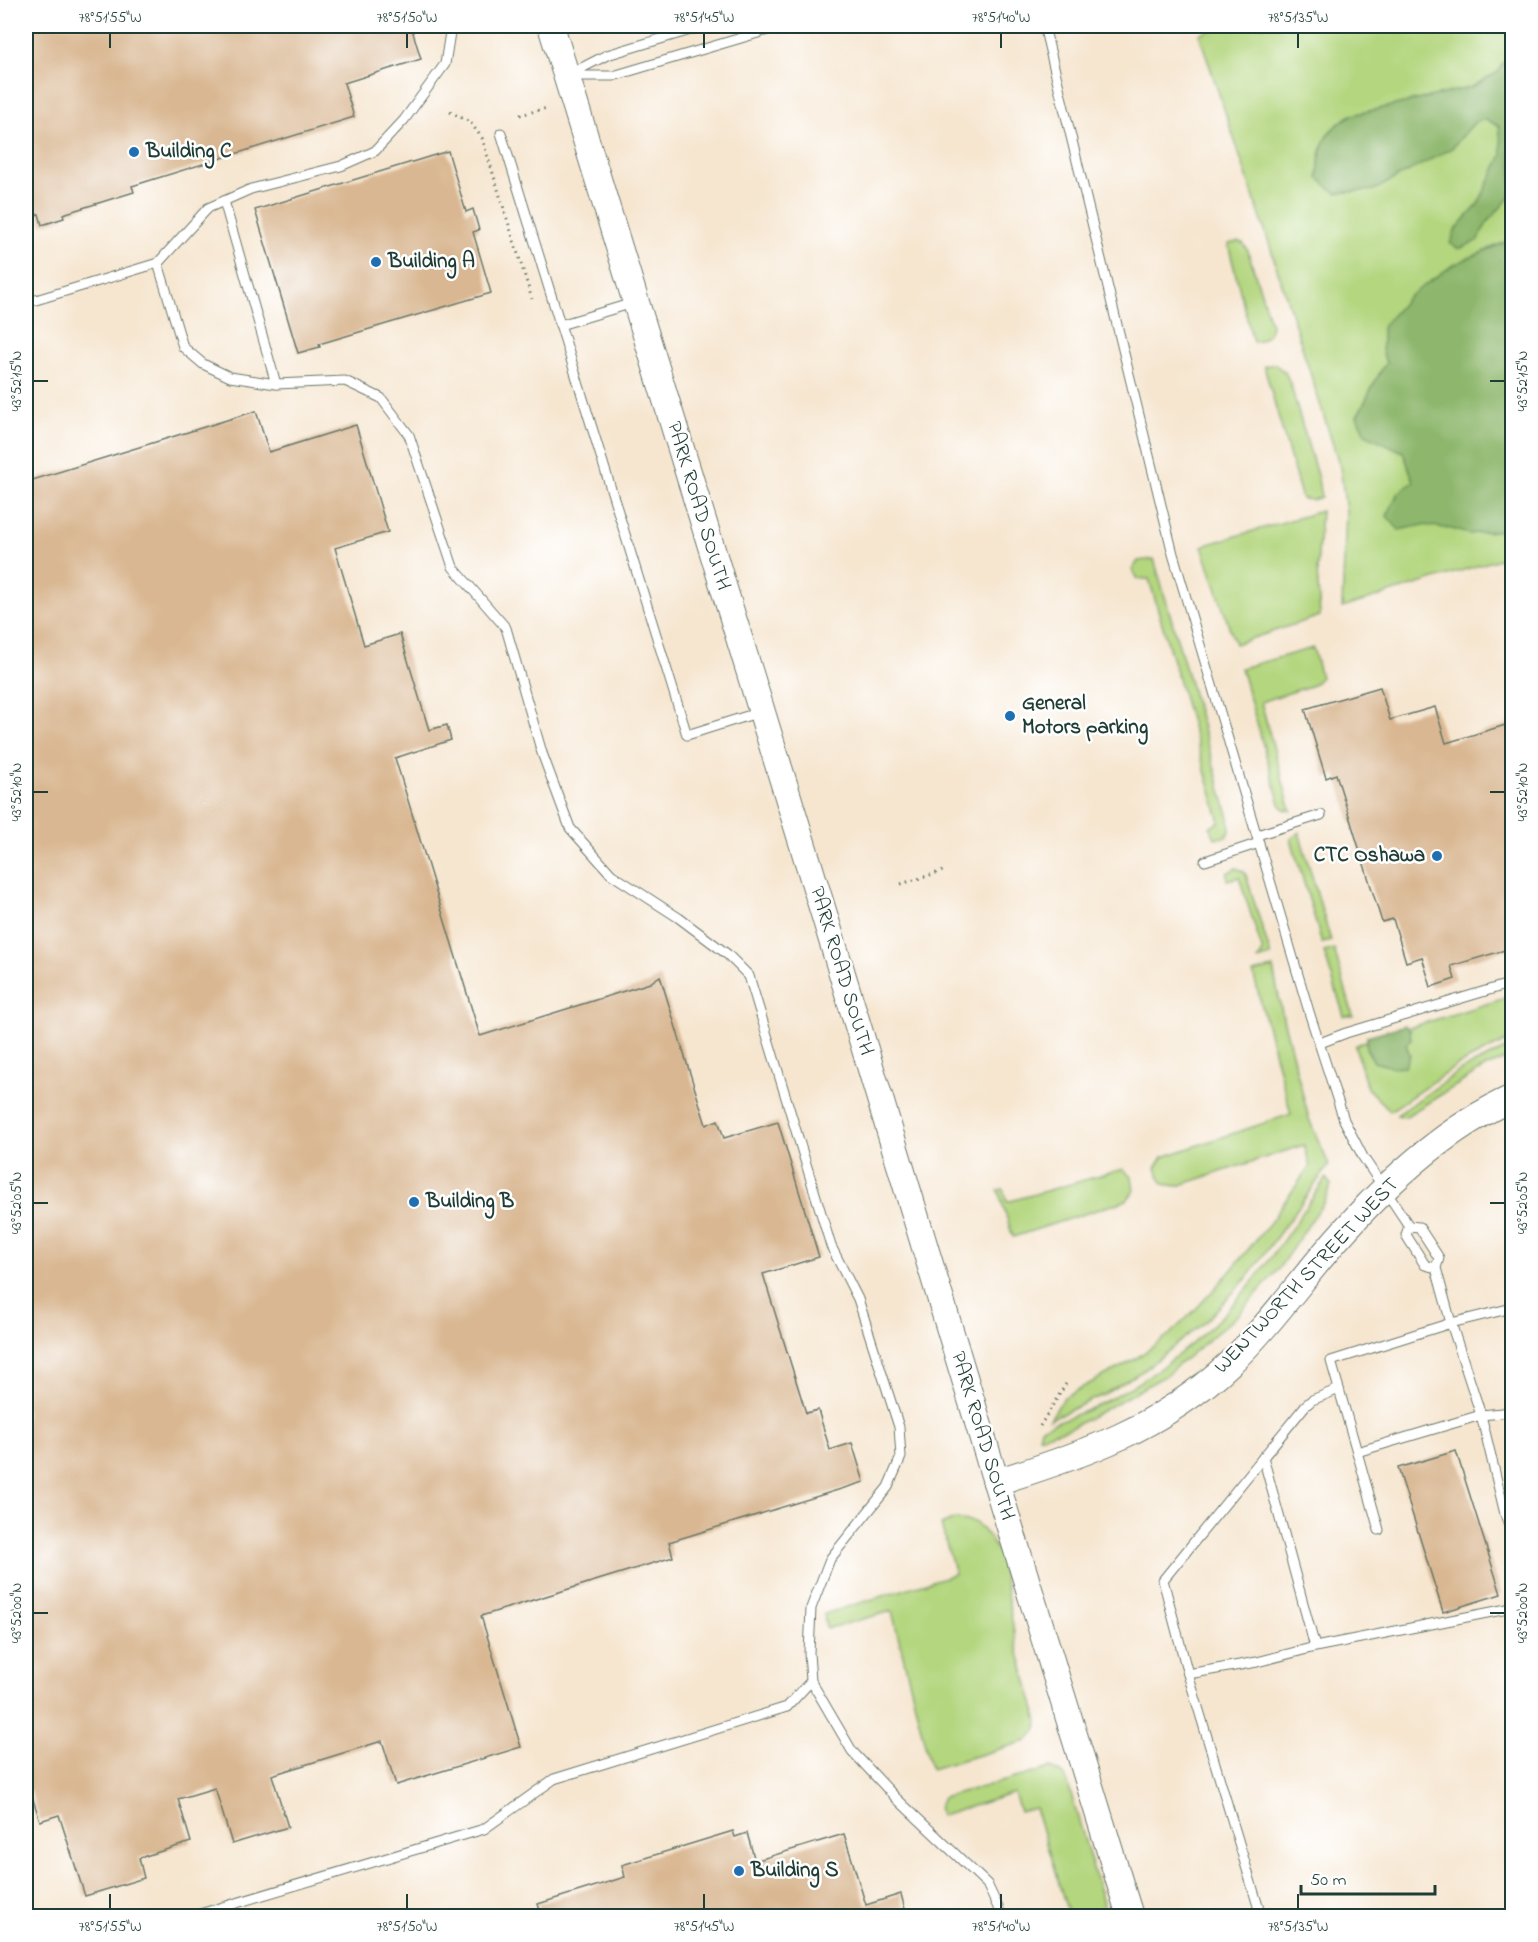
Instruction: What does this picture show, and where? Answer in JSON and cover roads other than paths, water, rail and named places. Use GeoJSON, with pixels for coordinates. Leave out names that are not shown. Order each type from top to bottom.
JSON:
{"type":"FeatureCollection","features":[{"type":"Feature","properties":{"kind":"main road","name":"PARK ROAD SOUTH"},"geometry":{"type":"LineString","coordinates":[[551,26],[1130,1917]]}},
{"type":"Feature","properties":{"kind":"main road","name":"WENTWORTH STREET WEST"},"geometry":{"type":"LineString","coordinates":[[996,1482],[1119,1438],[1175,1408],[1229,1364],[1284,1305],[1335,1240],[1383,1189],[1441,1140],[1512,1098]]}},
{"type":"Feature","properties":{"kind":"lane"},"geometry":{"type":"LineString","coordinates":[[26,303],[158,263],[208,208],[251,189],[341,166],[375,152],[404,120],[444,64],[451,26]]}},
{"type":"Feature","properties":{"kind":"lane"},"geometry":{"type":"LineString","coordinates":[[566,76],[607,54],[704,26]]}},
{"type":"Feature","properties":{"kind":"lane"},"geometry":{"type":"LineString","coordinates":[[566,76],[613,75],[768,30],[772,26]]}},
{"type":"Feature","properties":{"kind":"lane"},"geometry":{"type":"LineString","coordinates":[[1044,26],[1173,554],[1320,1043],[1344,1120],[1363,1157],[1409,1226],[1419,1227],[1439,1258],[1436,1268],[1451,1323],[1481,1414],[1512,1534]]}},
{"type":"Feature","properties":{"kind":"lane"},"geometry":{"type":"LineString","coordinates":[[501,133],[687,735],[762,711]]}},
{"type":"Feature","properties":{"kind":"lane"},"geometry":{"type":"LineString","coordinates":[[224,201],[276,384]]}},
{"type":"Feature","properties":{"kind":"lane"},"geometry":{"type":"LineString","coordinates":[[158,263],[183,347],[203,364],[230,377],[276,384],[345,381],[381,398],[409,435],[453,567],[506,628],[542,753],[570,828],[611,874],[679,918],[728,954],[749,976],[831,1246],[858,1299],[899,1427],[901,1457],[888,1487],[830,1559],[811,1608],[809,1653],[811,1681],[852,1751],[896,1798],[987,1884],[1002,1917]]}},
{"type":"Feature","properties":{"kind":"lane"},"geometry":{"type":"LineString","coordinates":[[560,325],[635,302]]}},
{"type":"Feature","properties":{"kind":"lane"},"geometry":{"type":"LineString","coordinates":[[1205,861],[1321,815]]}},
{"type":"Feature","properties":{"kind":"lane"},"geometry":{"type":"LineString","coordinates":[[1320,1043],[1355,1030],[1512,983]]}},
{"type":"Feature","properties":{"kind":"lane"},"geometry":{"type":"LineString","coordinates":[[1409,1226],[1406,1235],[1425,1265],[1436,1268]]}},
{"type":"Feature","properties":{"kind":"lane"},"geometry":{"type":"LineString","coordinates":[[1379,1530],[1331,1361],[1451,1323],[1512,1308]]}},
{"type":"Feature","properties":{"kind":"lane"},"geometry":{"type":"LineString","coordinates":[[1261,1917],[1188,1674],[1163,1580],[1312,1400],[1339,1389]]}},
{"type":"Feature","properties":{"kind":"lane"},"geometry":{"type":"LineString","coordinates":[[1357,1452],[1481,1414],[1512,1413]]}},
{"type":"Feature","properties":{"kind":"lane"},"geometry":{"type":"LineString","coordinates":[[1263,1457],[1316,1647]]}},
{"type":"Feature","properties":{"kind":"lane"},"geometry":{"type":"LineString","coordinates":[[1188,1674],[1257,1662],[1316,1647],[1512,1608]]}},
{"type":"Feature","properties":{"kind":"lane"},"geometry":{"type":"LineString","coordinates":[[192,1917],[484,1829],[554,1779],[787,1707],[811,1681]]}},
{"type":"Feature","properties":{"kind":"place","name":"Building C"},"geometry":{"type":"Point","coordinates":[134,152]}},
{"type":"Feature","properties":{"kind":"place","name":"Building A"},"geometry":{"type":"Point","coordinates":[376,262]}},
{"type":"Feature","properties":{"kind":"place","name":"General Motors parking"},"geometry":{"type":"Point","coordinates":[1010,716]}},
{"type":"Feature","properties":{"kind":"place","name":"CTC Oshawa"},"geometry":{"type":"Point","coordinates":[1437,856]}},
{"type":"Feature","properties":{"kind":"place","name":"Building B"},"geometry":{"type":"Point","coordinates":[414,1202]}},
{"type":"Feature","properties":{"kind":"place","name":"Building S"},"geometry":{"type":"Point","coordinates":[739,1871]}}]}
